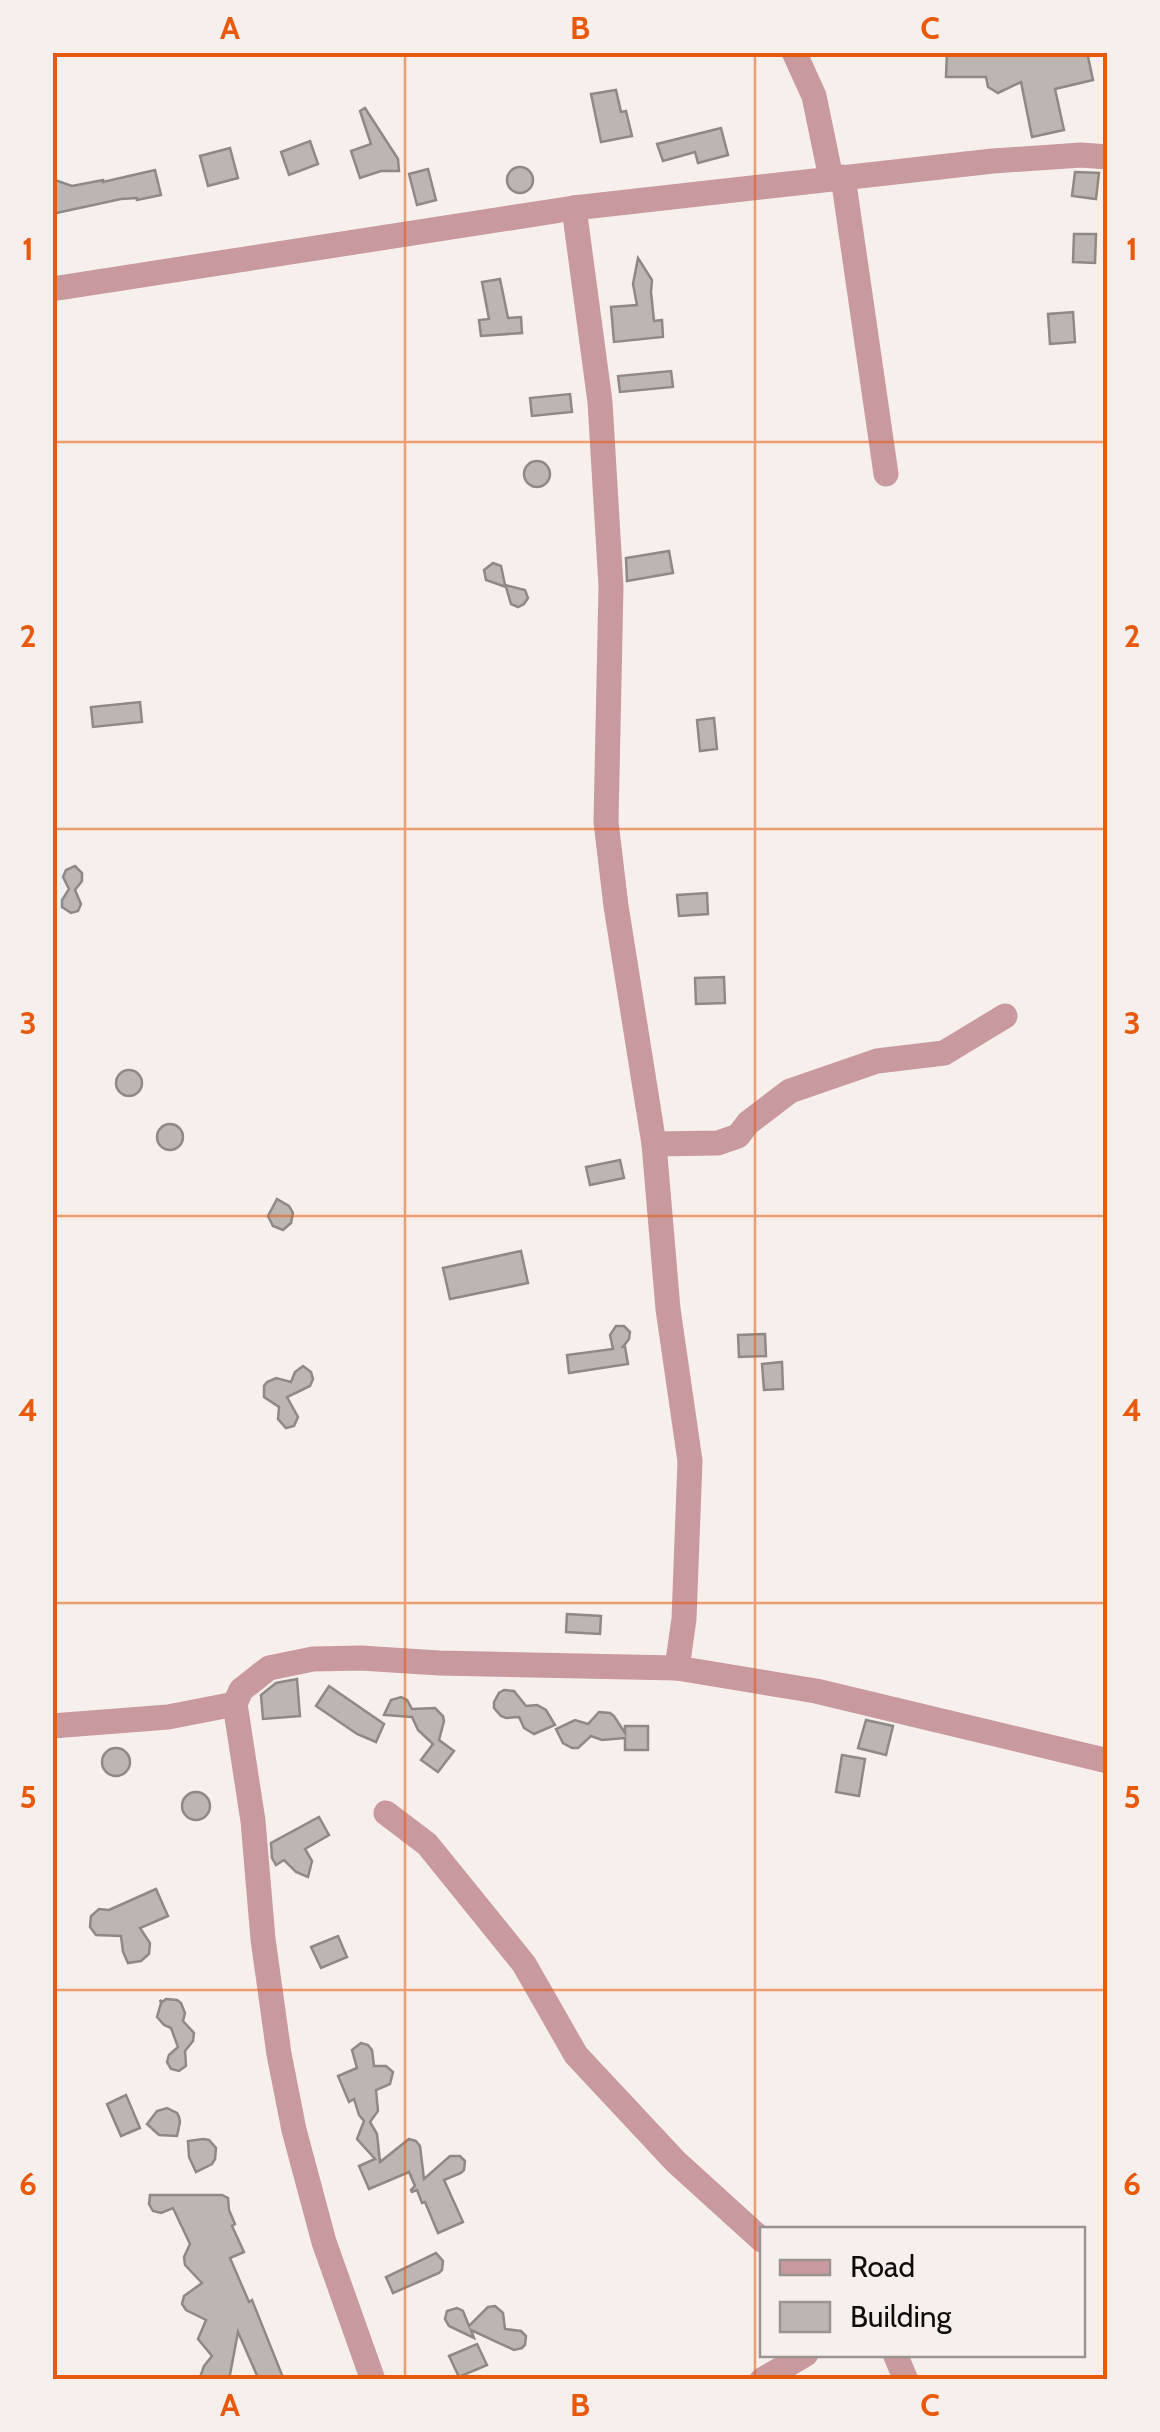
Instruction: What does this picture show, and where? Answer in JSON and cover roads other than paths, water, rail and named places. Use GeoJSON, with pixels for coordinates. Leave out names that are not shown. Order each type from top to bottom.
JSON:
{"type":"FeatureCollection","features":[{"type":"Feature","properties":{"kind":"street"},"geometry":{"type":"LineString","coordinates":[[794,52],[814,96],[837,178],[886,474]]}},
{"type":"Feature","properties":{"kind":"street"},"geometry":{"type":"LineString","coordinates":[[52,289],[574,208],[994,161],[1108,157]]}},
{"type":"Feature","properties":{"kind":"street"},"geometry":{"type":"LineString","coordinates":[[574,208],[600,402],[611,586],[606,822],[654,1144],[668,1309],[690,1461],[684,1619],[676,1668]]}},
{"type":"Feature","properties":{"kind":"street"},"geometry":{"type":"LineString","coordinates":[[654,1144],[728,1140],[790,1092],[877,1061],[944,1052],[1005,1016]]}},
{"type":"Feature","properties":{"kind":"street"},"geometry":{"type":"LineString","coordinates":[[373,2380],[324,2242],[294,2130],[263,1938],[253,1821],[235,1704],[240,1690],[269,1668],[313,1659],[676,1668],[816,1691],[1108,1761]]}},
{"type":"Feature","properties":{"kind":"street"},"geometry":{"type":"LineString","coordinates":[[52,1726],[168,1717],[235,1704]]}},
{"type":"Feature","properties":{"kind":"street"},"geometry":{"type":"LineString","coordinates":[[386,1813],[427,1844],[524,1964],[576,2055],[676,2162],[760,2238]]}},
{"type":"Feature","properties":{"kind":"street"},"geometry":{"type":"LineString","coordinates":[[762,2380],[801,2357]]}}]}
